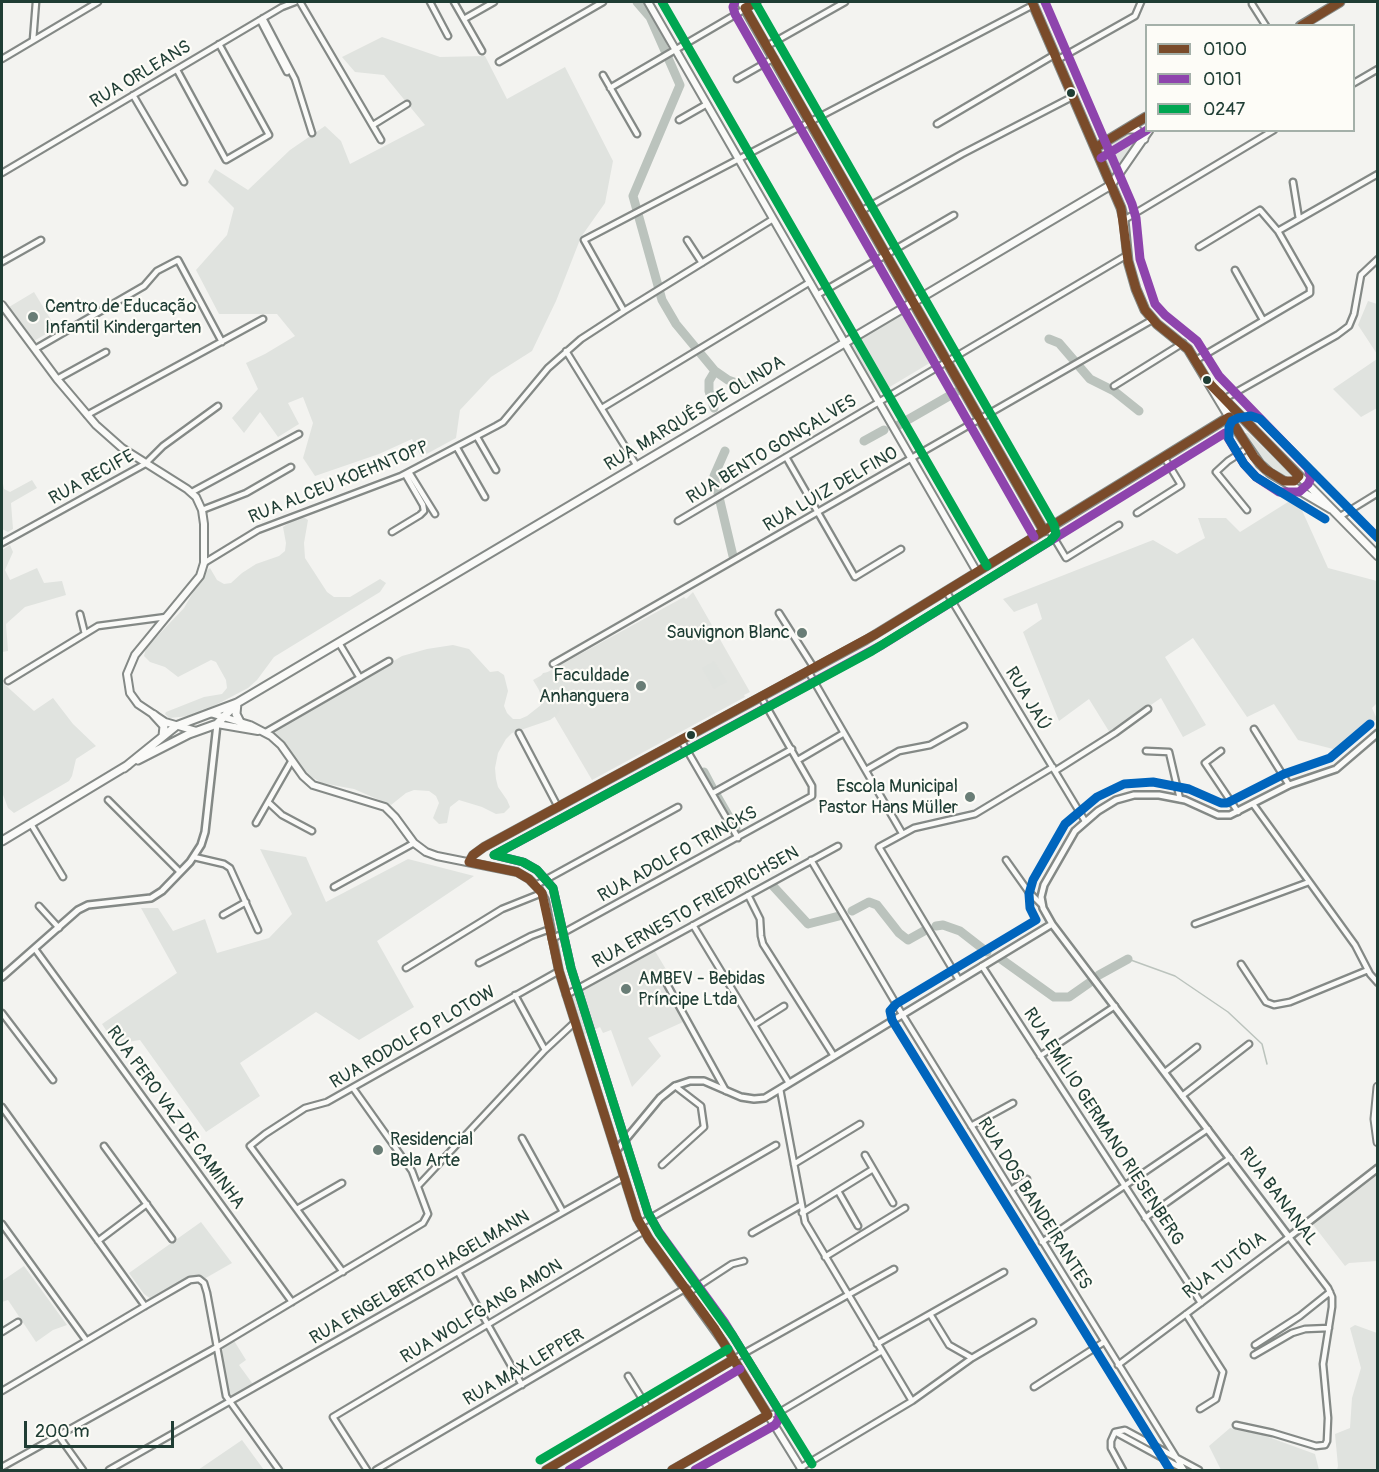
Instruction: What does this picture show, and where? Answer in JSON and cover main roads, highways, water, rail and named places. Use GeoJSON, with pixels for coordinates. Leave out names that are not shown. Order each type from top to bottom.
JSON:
{"type":"FeatureCollection","features":[{"type":"Feature","properties":{"kind":"main road"},"geometry":{"type":"LineString","coordinates":[[648,2],[673,51],[707,104],[977,572]]}},
{"type":"Feature","properties":{"kind":"main road"},"geometry":{"type":"LineString","coordinates":[[1303,24],[1340,2]]}},
{"type":"Feature","properties":{"kind":"main road"},"geometry":{"type":"LineString","coordinates":[[1032,3],[1124,220],[1127,255],[1136,289],[1145,310],[1152,320],[1184,344],[1196,360],[1248,448],[1265,469],[1331,509]]}},
{"type":"Feature","properties":{"kind":"main road"},"geometry":{"type":"LineString","coordinates":[[743,5],[1046,529]]}},
{"type":"Feature","properties":{"kind":"main road"},"geometry":{"type":"LineString","coordinates":[[1095,148],[1145,118]]}},
{"type":"Feature","properties":{"kind":"main road"},"geometry":{"type":"LineString","coordinates":[[1126,129],[1136,129],[1144,139]]}},
{"type":"Feature","properties":{"kind":"main road","name":"RUA MARQUÊS DE OLINDA"},"geometry":{"type":"LineString","coordinates":[[124,768],[176,726],[237,703],[1111,185],[1148,132]]}},
{"type":"Feature","properties":{"kind":"main road"},"geometry":{"type":"LineString","coordinates":[[2,305],[57,379],[112,441],[192,492],[202,510],[204,563],[200,576],[131,660],[127,674],[128,686],[134,699],[164,726],[163,736]]}},
{"type":"Feature","properties":{"kind":"main road"},"geometry":{"type":"LineString","coordinates":[[1209,383],[1377,556]]}},
{"type":"Feature","properties":{"kind":"main road"},"geometry":{"type":"LineString","coordinates":[[470,862],[477,851],[876,634],[1229,417]]}},
{"type":"Feature","properties":{"kind":"main road"},"geometry":{"type":"LineString","coordinates":[[1240,435],[1242,428],[1252,428]]}},
{"type":"Feature","properties":{"kind":"main road"},"geometry":{"type":"LineString","coordinates":[[1284,481],[1290,482],[1299,476]]}},
{"type":"Feature","properties":{"kind":"main road"},"geometry":{"type":"LineString","coordinates":[[237,703],[236,712],[240,723]]}},
{"type":"Feature","properties":{"kind":"main road","name":"RUA MARQUÊS DE OLINDA"},"geometry":{"type":"LineString","coordinates":[[2,841],[124,768],[196,731],[217,724],[237,703]]}},
{"type":"Feature","properties":{"kind":"main road"},"geometry":{"type":"LineString","coordinates":[[210,713],[266,732],[281,745],[303,776],[313,785],[385,807],[414,843],[431,855],[517,872],[536,885],[542,893],[559,971],[640,1224],[734,1359],[801,1469]]}},
{"type":"Feature","properties":{"kind":"main road"},"geometry":{"type":"LineString","coordinates":[[210,713],[217,724],[266,732]]}},
{"type":"Feature","properties":{"kind":"main road"},"geometry":{"type":"LineString","coordinates":[[154,715],[174,721],[190,720],[190,726],[196,731]]}},
{"type":"Feature","properties":{"kind":"main road"},"geometry":{"type":"LineString","coordinates":[[154,715],[176,726],[196,731]]}},
{"type":"Feature","properties":{"kind":"main road"},"geometry":{"type":"LineString","coordinates":[[1377,1087],[1375,1119],[1377,1142]]}},
{"type":"Feature","properties":{"kind":"waterway"},"geometry":{"type":"LineString","coordinates":[[637,2],[650,17],[680,85],[633,196],[662,300],[676,324],[715,371],[728,380],[742,385]]}},
{"type":"Feature","properties":{"kind":"waterway"},"geometry":{"type":"LineString","coordinates":[[1049,339],[1059,343],[1090,379],[1114,391],[1139,411]]}},
{"type":"Feature","properties":{"kind":"waterway"},"geometry":{"type":"LineString","coordinates":[[714,408],[709,391],[709,381],[715,371]]}},
{"type":"Feature","properties":{"kind":"waterway"},"geometry":{"type":"LineString","coordinates":[[897,426],[956,392]]}},
{"type":"Feature","properties":{"kind":"waterway"},"geometry":{"type":"LineString","coordinates":[[864,441],[884,430]]}},
{"type":"Feature","properties":{"kind":"waterway"},"geometry":{"type":"LineString","coordinates":[[725,451],[714,476],[733,556]]}},
{"type":"Feature","properties":{"kind":"waterway"},"geometry":{"type":"LineString","coordinates":[[704,772],[712,787]]}},
{"type":"Feature","properties":{"kind":"waterway"},"geometry":{"type":"LineString","coordinates":[[717,796],[736,829]]}},
{"type":"Feature","properties":{"kind":"waterway"},"geometry":{"type":"LineString","coordinates":[[773,886],[808,924],[839,916]]}},
{"type":"Feature","properties":{"kind":"waterway"},"geometry":{"type":"LineString","coordinates":[[852,911],[869,902],[877,905],[899,933],[908,940],[924,931]]}},
{"type":"Feature","properties":{"kind":"waterway"},"geometry":{"type":"LineString","coordinates":[[936,926],[943,925],[960,931],[987,952]]}},
{"type":"Feature","properties":{"kind":"waterway"},"geometry":{"type":"LineString","coordinates":[[1001,959],[1054,997],[1069,997],[1089,983]]}},
{"type":"Feature","properties":{"kind":"waterway"},"geometry":{"type":"LineString","coordinates":[[1128,959],[1175,976],[1228,1012],[1262,1044],[1267,1064]]}},
{"type":"Feature","properties":{"kind":"waterway"},"geometry":{"type":"LineString","coordinates":[[1099,975],[1128,959]]}},
{"type":"Feature","properties":{"kind":"place","name":"Centro de Educação Infantil Kindergarten"},"geometry":{"type":"Point","coordinates":[33,317]}},
{"type":"Feature","properties":{"kind":"place","name":"Sauvignon Blanc"},"geometry":{"type":"Point","coordinates":[802,633]}},
{"type":"Feature","properties":{"kind":"place","name":"Faculdade Anhanguera"},"geometry":{"type":"Point","coordinates":[641,686]}},
{"type":"Feature","properties":{"kind":"place","name":"Escola Municipal Pastor Hans Müller"},"geometry":{"type":"Point","coordinates":[970,797]}},
{"type":"Feature","properties":{"kind":"place","name":"AMBEV - Bebidas Príncipe Ltda"},"geometry":{"type":"Point","coordinates":[626,989]}},
{"type":"Feature","properties":{"kind":"place","name":"Residencial Bela Arte"},"geometry":{"type":"Point","coordinates":[378,1150]}}]}
